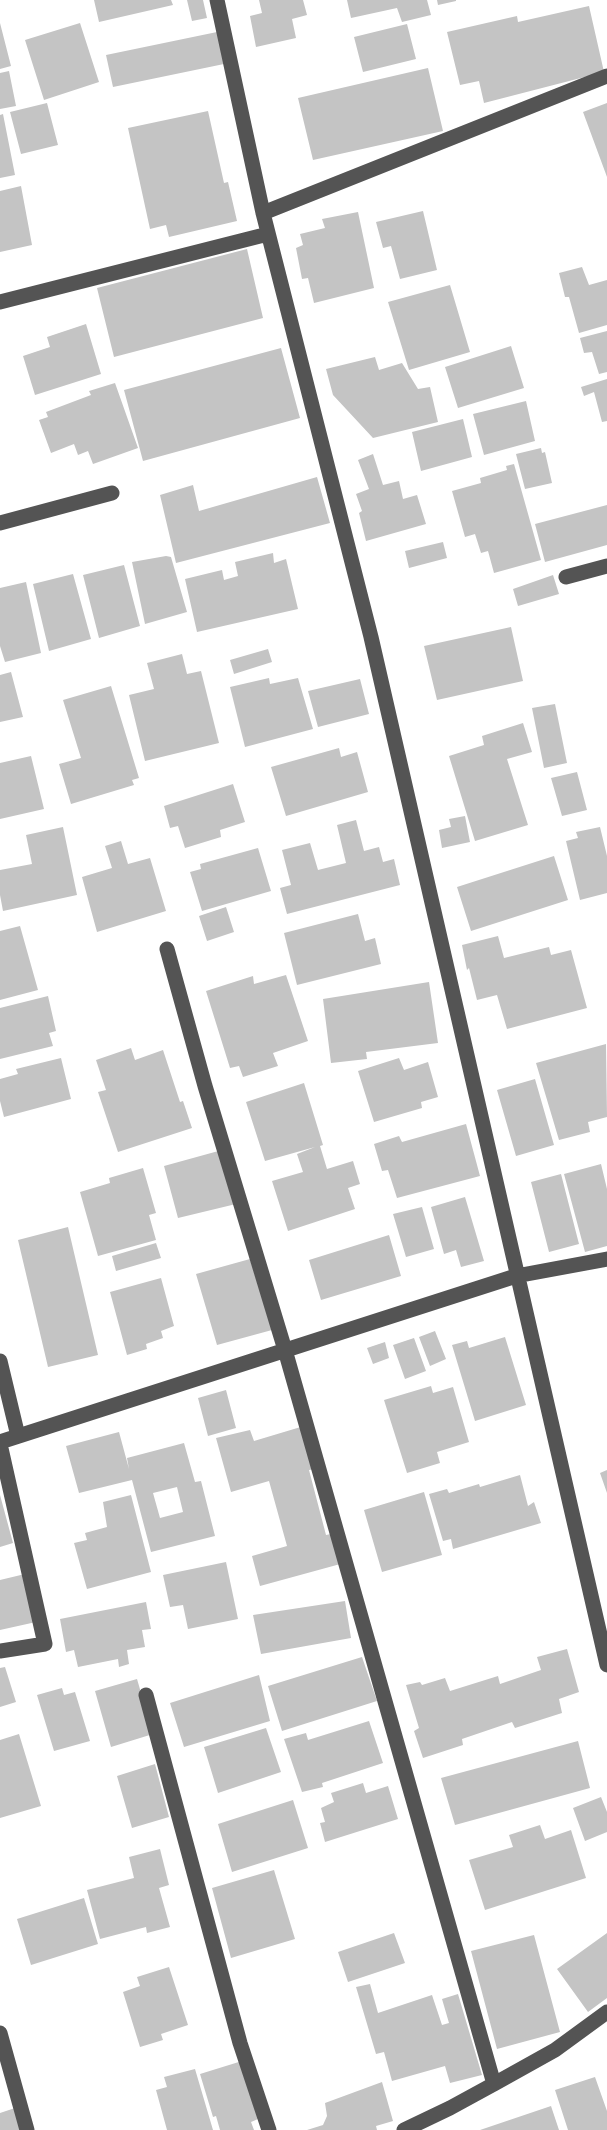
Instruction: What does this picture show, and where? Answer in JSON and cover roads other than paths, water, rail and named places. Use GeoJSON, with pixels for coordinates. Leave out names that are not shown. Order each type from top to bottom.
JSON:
{"type":"FeatureCollection","features":[{"type":"Feature","properties":{"kind":"street"},"geometry":{"type":"LineString","coordinates":[[217,0],[268,234],[371,637],[607,1665]]}},
{"type":"Feature","properties":{"kind":"street"},"geometry":{"type":"LineString","coordinates":[[263,213],[607,76]]}},
{"type":"Feature","properties":{"kind":"street"},"geometry":{"type":"LineString","coordinates":[[0,302],[268,234]]}},
{"type":"Feature","properties":{"kind":"street"},"geometry":{"type":"LineString","coordinates":[[0,523],[112,493]]}},
{"type":"Feature","properties":{"kind":"street"},"geometry":{"type":"LineString","coordinates":[[566,577],[607,566]]}},
{"type":"Feature","properties":{"kind":"street"},"geometry":{"type":"LineString","coordinates":[[167,949],[285,1350],[494,2084]]}},
{"type":"Feature","properties":{"kind":"street"},"geometry":{"type":"LineString","coordinates":[[0,1651],[45,1644],[0,1443],[516,1276],[607,1259]]}},
{"type":"Feature","properties":{"kind":"street"},"geometry":{"type":"LineString","coordinates":[[0,1361],[18,1436]]}},
{"type":"Feature","properties":{"kind":"street"},"geometry":{"type":"LineString","coordinates":[[146,1695],[240,2043],[269,2130]]}},
{"type":"Feature","properties":{"kind":"street"},"geometry":{"type":"LineString","coordinates":[[404,2130],[450,2108],[555,2050],[607,2012]]}},
{"type":"Feature","properties":{"kind":"street"},"geometry":{"type":"LineString","coordinates":[[0,2032],[27,2130]]}}]}
